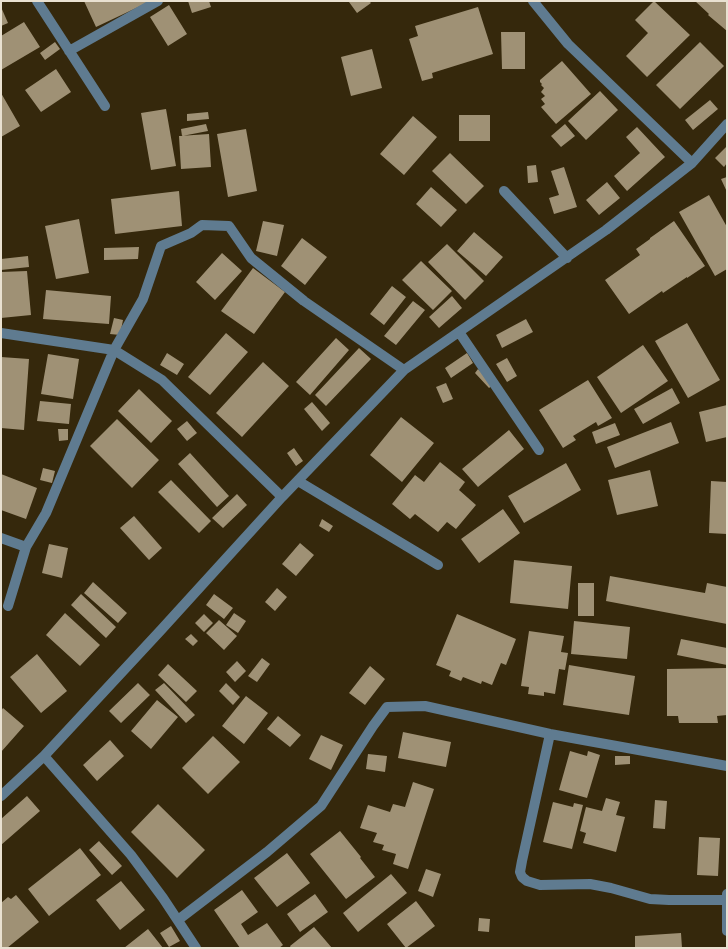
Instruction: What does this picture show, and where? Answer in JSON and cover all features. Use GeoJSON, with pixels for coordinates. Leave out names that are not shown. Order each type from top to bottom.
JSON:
{"type":"FeatureCollection","features":[{"type":"Feature","properties":{"kind":"street"},"geometry":{"type":"LineString","coordinates":[[37,1],[105,106]]}},
{"type":"Feature","properties":{"kind":"street"},"geometry":{"type":"LineString","coordinates":[[69,51],[158,1]]}},
{"type":"Feature","properties":{"kind":"street"},"geometry":{"type":"LineString","coordinates":[[533,1],[568,44],[692,163]]}},
{"type":"Feature","properties":{"kind":"street"},"geometry":{"type":"LineString","coordinates":[[1,796],[44,756],[282,497],[404,370],[606,230],[692,163],[727,124]]}},
{"type":"Feature","properties":{"kind":"street"},"geometry":{"type":"LineString","coordinates":[[504,191],[567,258]]}},
{"type":"Feature","properties":{"kind":"street"},"geometry":{"type":"LineString","coordinates":[[8,606],[26,547],[46,513],[114,350],[143,299],[161,246],[191,233],[202,225],[229,226],[251,258],[304,301],[404,370]]}},
{"type":"Feature","properties":{"kind":"street"},"geometry":{"type":"LineString","coordinates":[[459,332],[539,450]]}},
{"type":"Feature","properties":{"kind":"street"},"geometry":{"type":"LineString","coordinates":[[1,333],[114,350],[162,380],[282,497]]}},
{"type":"Feature","properties":{"kind":"street"},"geometry":{"type":"LineString","coordinates":[[298,481],[438,565]]}},
{"type":"Feature","properties":{"kind":"street"},"geometry":{"type":"LineString","coordinates":[[1,538],[26,547]]}},
{"type":"Feature","properties":{"kind":"street"},"geometry":{"type":"LineString","coordinates":[[178,920],[267,852],[321,806],[372,726],[387,707],[425,706],[550,734],[727,766]]}},
{"type":"Feature","properties":{"kind":"street"},"geometry":{"type":"LineString","coordinates":[[550,734],[522,860],[520,872],[522,878],[540,885],[590,884],[611,888],[650,899],[669,900],[727,897],[727,931]]}},
{"type":"Feature","properties":{"kind":"street"},"geometry":{"type":"LineString","coordinates":[[44,756],[130,855],[163,898],[196,948]]}},
{"type":"Feature","properties":{"kind":"building"},"geometry":{"type":"Polygon","coordinates":[[[84,1],[151,1],[96,27],[84,1]]]}},
{"type":"Feature","properties":{"kind":"building"},"geometry":{"type":"Polygon","coordinates":[[[188,1],[209,1],[211,7],[192,13],[188,1]]]}},
{"type":"Feature","properties":{"kind":"building"},"geometry":{"type":"Polygon","coordinates":[[[369,1],[371,3],[357,13],[349,2],[369,1]]]}},
{"type":"Feature","properties":{"kind":"building"},"geometry":{"type":"Polygon","coordinates":[[[654,1],[690,35],[647,77],[626,56],[648,33],[635,20],[654,1]]]}},
{"type":"Feature","properties":{"kind":"building"},"geometry":{"type":"Polygon","coordinates":[[[695,1],[727,1],[727,31],[708,15],[709,14],[695,1]]]}},
{"type":"Feature","properties":{"kind":"building"},"geometry":{"type":"Polygon","coordinates":[[[169,5],[187,34],[168,46],[150,17],[169,5]]]}},
{"type":"Feature","properties":{"kind":"building"},"geometry":{"type":"Polygon","coordinates":[[[1,7],[8,23],[1,26],[1,7]]]}},
{"type":"Feature","properties":{"kind":"building"},"geometry":{"type":"Polygon","coordinates":[[[478,7],[493,54],[432,73],[433,78],[422,81],[409,39],[418,36],[415,26],[478,7]]]}},
{"type":"Feature","properties":{"kind":"building"},"geometry":{"type":"Polygon","coordinates":[[[24,22],[40,47],[1,70],[1,36],[24,22]]]}},
{"type":"Feature","properties":{"kind":"building"},"geometry":{"type":"Polygon","coordinates":[[[501,32],[525,32],[525,69],[502,69],[501,32]]]}},
{"type":"Feature","properties":{"kind":"building"},"geometry":{"type":"Polygon","coordinates":[[[55,42],[60,49],[45,60],[40,53],[55,42]]]}},
{"type":"Feature","properties":{"kind":"building"},"geometry":{"type":"Polygon","coordinates":[[[700,42],[724,66],[680,109],[656,85],[700,42]]]}},
{"type":"Feature","properties":{"kind":"building"},"geometry":{"type":"Polygon","coordinates":[[[372,49],[382,88],[351,96],[341,57],[372,49]]]}},
{"type":"Feature","properties":{"kind":"building"},"geometry":{"type":"Polygon","coordinates":[[[562,61],[591,94],[556,124],[541,107],[545,104],[541,99],[545,96],[541,92],[544,88],[541,85],[540,80],[562,61]]]}},
{"type":"Feature","properties":{"kind":"building"},"geometry":{"type":"Polygon","coordinates":[[[56,69],[71,92],[41,112],[25,90],[56,69]]]}},
{"type":"Feature","properties":{"kind":"building"},"geometry":{"type":"Polygon","coordinates":[[[600,91],[618,110],[586,140],[568,121],[600,91]]]}},
{"type":"Feature","properties":{"kind":"building"},"geometry":{"type":"Polygon","coordinates":[[[1,93],[20,126],[1,137],[1,93]]]}},
{"type":"Feature","properties":{"kind":"building"},"geometry":{"type":"Polygon","coordinates":[[[710,100],[718,109],[693,130],[685,120],[710,100]]]}},
{"type":"Feature","properties":{"kind":"building"},"geometry":{"type":"Polygon","coordinates":[[[166,109],[176,166],[151,170],[141,113],[166,109]]]}},
{"type":"Feature","properties":{"kind":"building"},"geometry":{"type":"Polygon","coordinates":[[[208,112],[209,119],[187,121],[187,114],[208,112]]]}},
{"type":"Feature","properties":{"kind":"building"},"geometry":{"type":"Polygon","coordinates":[[[459,115],[490,115],[490,141],[459,141],[459,115]]]}},
{"type":"Feature","properties":{"kind":"building"},"geometry":{"type":"Polygon","coordinates":[[[413,116],[437,137],[404,175],[380,154],[413,116]]]}},
{"type":"Feature","properties":{"kind":"building"},"geometry":{"type":"Polygon","coordinates":[[[206,124],[208,131],[182,136],[181,129],[206,124]]]}},
{"type":"Feature","properties":{"kind":"building"},"geometry":{"type":"Polygon","coordinates":[[[565,124],[575,136],[561,147],[551,136],[565,124]]]}},
{"type":"Feature","properties":{"kind":"building"},"geometry":{"type":"Polygon","coordinates":[[[637,127],[665,157],[627,191],[614,176],[640,153],[626,137],[637,127]]]}},
{"type":"Feature","properties":{"kind":"building"},"geometry":{"type":"Polygon","coordinates":[[[246,129],[257,191],[228,197],[217,134],[246,129]]]}},
{"type":"Feature","properties":{"kind":"building"},"geometry":{"type":"Polygon","coordinates":[[[209,134],[211,167],[181,169],[179,136],[209,134]]]}},
{"type":"Feature","properties":{"kind":"building"},"geometry":{"type":"Polygon","coordinates":[[[727,146],[727,163],[724,167],[715,158],[727,146]]]}},
{"type":"Feature","properties":{"kind":"building"},"geometry":{"type":"Polygon","coordinates":[[[450,153],[484,186],[466,204],[432,171],[450,153]]]}},
{"type":"Feature","properties":{"kind":"building"},"geometry":{"type":"Polygon","coordinates":[[[536,165],[538,182],[528,183],[527,166],[536,165]]]}},
{"type":"Feature","properties":{"kind":"building"},"geometry":{"type":"Polygon","coordinates":[[[564,167],[577,207],[554,214],[549,198],[559,195],[551,171],[564,167]]]}},
{"type":"Feature","properties":{"kind":"building"},"geometry":{"type":"Polygon","coordinates":[[[727,177],[727,192],[721,179],[727,177]]]}},
{"type":"Feature","properties":{"kind":"building"},"geometry":{"type":"Polygon","coordinates":[[[607,182],[620,198],[599,215],[586,200],[607,182]]]}},
{"type":"Feature","properties":{"kind":"building"},"geometry":{"type":"Polygon","coordinates":[[[431,187],[457,210],[441,227],[416,204],[431,187]]]}},
{"type":"Feature","properties":{"kind":"building"},"geometry":{"type":"Polygon","coordinates":[[[179,191],[182,226],[115,234],[111,199],[179,191]]]}},
{"type":"Feature","properties":{"kind":"building"},"geometry":{"type":"Polygon","coordinates":[[[709,195],[727,227],[727,269],[715,276],[679,212],[709,195]]]}},
{"type":"Feature","properties":{"kind":"building"},"geometry":{"type":"Polygon","coordinates":[[[79,219],[89,273],[56,279],[45,226],[79,219]]]}},
{"type":"Feature","properties":{"kind":"building"},"geometry":{"type":"Polygon","coordinates":[[[263,221],[284,225],[277,256],[256,251],[263,221]]]}},
{"type":"Feature","properties":{"kind":"building"},"geometry":{"type":"Polygon","coordinates":[[[674,221],[705,266],[663,293],[662,291],[629,314],[605,280],[640,255],[636,249],[674,221]]]}},
{"type":"Feature","properties":{"kind":"building"},"geometry":{"type":"Polygon","coordinates":[[[474,232],[503,257],[486,276],[457,251],[474,232]]]}},
{"type":"Feature","properties":{"kind":"building"},"geometry":{"type":"Polygon","coordinates":[[[302,238],[327,257],[305,285],[281,266],[302,238]]]}},
{"type":"Feature","properties":{"kind":"building"},"geometry":{"type":"Polygon","coordinates":[[[447,244],[484,281],[465,300],[428,262],[447,244]]]}},
{"type":"Feature","properties":{"kind":"building"},"geometry":{"type":"Polygon","coordinates":[[[139,247],[138,259],[104,260],[104,248],[139,247]]]}},
{"type":"Feature","properties":{"kind":"building"},"geometry":{"type":"Polygon","coordinates":[[[222,253],[242,271],[215,300],[196,282],[222,253]]]}},
{"type":"Feature","properties":{"kind":"building"},"geometry":{"type":"Polygon","coordinates":[[[28,256],[29,267],[1,270],[1,259],[28,256]]]}},
{"type":"Feature","properties":{"kind":"building"},"geometry":{"type":"Polygon","coordinates":[[[421,261],[452,291],[433,310],[402,280],[421,261]]]}},
{"type":"Feature","properties":{"kind":"building"},"geometry":{"type":"Polygon","coordinates":[[[253,268],[285,292],[254,334],[221,311],[253,268]]]}},
{"type":"Feature","properties":{"kind":"building"},"geometry":{"type":"Polygon","coordinates":[[[27,271],[31,315],[1,318],[1,272],[27,271]]]}},
{"type":"Feature","properties":{"kind":"building"},"geometry":{"type":"Polygon","coordinates":[[[392,286],[406,297],[384,325],[370,314],[392,286]]]}},
{"type":"Feature","properties":{"kind":"building"},"geometry":{"type":"Polygon","coordinates":[[[46,290],[111,296],[109,324],[43,319],[46,290]]]}},
{"type":"Feature","properties":{"kind":"building"},"geometry":{"type":"Polygon","coordinates":[[[452,296],[462,308],[439,328],[429,317],[452,296]]]}},
{"type":"Feature","properties":{"kind":"building"},"geometry":{"type":"Polygon","coordinates":[[[413,301],[425,310],[396,345],[384,336],[413,301]]]}},
{"type":"Feature","properties":{"kind":"building"},"geometry":{"type":"Polygon","coordinates":[[[114,318],[123,320],[120,335],[110,334],[114,318]]]}},
{"type":"Feature","properties":{"kind":"building"},"geometry":{"type":"Polygon","coordinates":[[[526,319],[533,332],[502,348],[496,335],[526,319]]]}},
{"type":"Feature","properties":{"kind":"building"},"geometry":{"type":"Polygon","coordinates":[[[687,323],[720,380],[688,398],[655,341],[687,323]]]}},
{"type":"Feature","properties":{"kind":"building"},"geometry":{"type":"Polygon","coordinates":[[[226,333],[248,352],[210,395],[188,377],[226,333]]]}},
{"type":"Feature","properties":{"kind":"building"},"geometry":{"type":"Polygon","coordinates":[[[336,338],[349,350],[310,395],[296,382],[336,338]]]}},
{"type":"Feature","properties":{"kind":"building"},"geometry":{"type":"Polygon","coordinates":[[[643,345],[668,381],[621,413],[597,377],[643,345]]]}},
{"type":"Feature","properties":{"kind":"building"},"geometry":{"type":"Polygon","coordinates":[[[359,348],[371,359],[326,406],[315,395],[359,348]]]}},
{"type":"Feature","properties":{"kind":"building"},"geometry":{"type":"Polygon","coordinates":[[[167,353],[184,364],[177,375],[160,365],[167,353]]]}},
{"type":"Feature","properties":{"kind":"building"},"geometry":{"type":"Polygon","coordinates":[[[467,353],[473,363],[451,378],[445,368],[467,353]]]}},
{"type":"Feature","properties":{"kind":"building"},"geometry":{"type":"Polygon","coordinates":[[[48,354],[79,359],[73,399],[41,394],[48,354]]]}},
{"type":"Feature","properties":{"kind":"building"},"geometry":{"type":"Polygon","coordinates":[[[1,357],[29,359],[24,430],[1,428],[1,357]]]}},
{"type":"Feature","properties":{"kind":"building"},"geometry":{"type":"Polygon","coordinates":[[[507,358],[517,376],[507,382],[496,364],[507,358]]]}},
{"type":"Feature","properties":{"kind":"building"},"geometry":{"type":"Polygon","coordinates":[[[263,362],[289,386],[242,437],[216,413],[263,362]]]}},
{"type":"Feature","properties":{"kind":"building"},"geometry":{"type":"Polygon","coordinates":[[[478,369],[493,385],[489,388],[475,373],[478,369]]]}},
{"type":"Feature","properties":{"kind":"building"},"geometry":{"type":"Polygon","coordinates":[[[588,380],[612,418],[598,426],[596,422],[573,436],[576,440],[563,448],[539,410],[588,380]]]}},
{"type":"Feature","properties":{"kind":"building"},"geometry":{"type":"Polygon","coordinates":[[[446,383],[453,399],[443,403],[436,387],[446,383]]]}},
{"type":"Feature","properties":{"kind":"building"},"geometry":{"type":"Polygon","coordinates":[[[672,388],[680,403],[643,424],[634,409],[672,388]]]}},
{"type":"Feature","properties":{"kind":"building"},"geometry":{"type":"Polygon","coordinates":[[[139,389],[172,421],[151,443],[118,411],[139,389]]]}},
{"type":"Feature","properties":{"kind":"building"},"geometry":{"type":"Polygon","coordinates":[[[40,401],[71,404],[69,424],[37,421],[40,401]]]}},
{"type":"Feature","properties":{"kind":"building"},"geometry":{"type":"Polygon","coordinates":[[[312,402],[330,423],[322,431],[304,409],[312,402]]]}},
{"type":"Feature","properties":{"kind":"building"},"geometry":{"type":"Polygon","coordinates":[[[727,405],[727,437],[706,442],[699,412],[727,405]]]}},
{"type":"Feature","properties":{"kind":"building"},"geometry":{"type":"Polygon","coordinates":[[[401,417],[434,443],[402,482],[370,455],[401,417]]]}},
{"type":"Feature","properties":{"kind":"building"},"geometry":{"type":"Polygon","coordinates":[[[117,419],[159,460],[132,488],[90,446],[117,419]]]}},
{"type":"Feature","properties":{"kind":"building"},"geometry":{"type":"Polygon","coordinates":[[[187,421],[197,433],[187,441],[177,429],[187,421]]]}},
{"type":"Feature","properties":{"kind":"building"},"geometry":{"type":"Polygon","coordinates":[[[671,422],[679,443],[615,468],[607,447],[671,422]]]}},
{"type":"Feature","properties":{"kind":"building"},"geometry":{"type":"Polygon","coordinates":[[[615,423],[620,435],[596,444],[592,432],[615,423]]]}},
{"type":"Feature","properties":{"kind":"building"},"geometry":{"type":"Polygon","coordinates":[[[58,429],[68,429],[68,440],[59,441],[58,429]]]}},
{"type":"Feature","properties":{"kind":"building"},"geometry":{"type":"Polygon","coordinates":[[[509,430],[524,449],[478,487],[462,469],[509,430]]]}},
{"type":"Feature","properties":{"kind":"building"},"geometry":{"type":"Polygon","coordinates":[[[294,448],[303,461],[296,466],[287,453],[294,448]]]}},
{"type":"Feature","properties":{"kind":"building"},"geometry":{"type":"Polygon","coordinates":[[[190,453],[229,496],[217,507],[178,464],[190,453]]]}},
{"type":"Feature","properties":{"kind":"building"},"geometry":{"type":"Polygon","coordinates":[[[440,462],[465,482],[459,490],[476,505],[456,529],[447,522],[438,532],[415,514],[410,519],[392,504],[415,475],[424,482],[440,462]]]}},
{"type":"Feature","properties":{"kind":"building"},"geometry":{"type":"Polygon","coordinates":[[[566,463],[581,490],[524,523],[508,496],[566,463]]]}},
{"type":"Feature","properties":{"kind":"building"},"geometry":{"type":"Polygon","coordinates":[[[43,468],[55,471],[52,483],[40,480],[43,468]]]}},
{"type":"Feature","properties":{"kind":"building"},"geometry":{"type":"Polygon","coordinates":[[[650,470],[658,506],[617,515],[608,480],[650,470]]]}},
{"type":"Feature","properties":{"kind":"building"},"geometry":{"type":"Polygon","coordinates":[[[1,474],[37,488],[26,519],[1,510],[1,474]]]}},
{"type":"Feature","properties":{"kind":"building"},"geometry":{"type":"Polygon","coordinates":[[[171,480],[211,521],[199,533],[158,492],[171,480]]]}},
{"type":"Feature","properties":{"kind":"building"},"geometry":{"type":"Polygon","coordinates":[[[711,481],[727,482],[727,534],[709,533],[711,481]]]}},
{"type":"Feature","properties":{"kind":"building"},"geometry":{"type":"Polygon","coordinates":[[[237,494],[247,505],[223,528],[212,518],[237,494]]]}},
{"type":"Feature","properties":{"kind":"building"},"geometry":{"type":"Polygon","coordinates":[[[503,509],[520,533],[479,563],[461,539],[503,509]]]}},
{"type":"Feature","properties":{"kind":"building"},"geometry":{"type":"Polygon","coordinates":[[[134,516],[162,548],[149,560],[120,528],[134,516]]]}},
{"type":"Feature","properties":{"kind":"building"},"geometry":{"type":"Polygon","coordinates":[[[322,519],[333,526],[329,532],[319,526],[322,519]]]}},
{"type":"Feature","properties":{"kind":"building"},"geometry":{"type":"Polygon","coordinates":[[[300,543],[314,555],[296,576],[282,564],[300,543]]]}},
{"type":"Feature","properties":{"kind":"building"},"geometry":{"type":"Polygon","coordinates":[[[49,544],[68,548],[62,578],[42,573],[49,544]]]}},
{"type":"Feature","properties":{"kind":"building"},"geometry":{"type":"Polygon","coordinates":[[[514,560],[572,566],[568,609],[510,603],[514,560]]]}},
{"type":"Feature","properties":{"kind":"building"},"geometry":{"type":"Polygon","coordinates":[[[610,576],[705,593],[707,583],[727,587],[727,624],[606,601],[610,576]]]}},
{"type":"Feature","properties":{"kind":"building"},"geometry":{"type":"Polygon","coordinates":[[[93,582],[127,613],[118,623],[84,593],[93,582]]]}},
{"type":"Feature","properties":{"kind":"building"},"geometry":{"type":"Polygon","coordinates":[[[578,583],[594,583],[594,616],[578,616],[578,583]]]}},
{"type":"Feature","properties":{"kind":"building"},"geometry":{"type":"Polygon","coordinates":[[[277,588],[287,597],[275,611],[265,602],[277,588]]]}},
{"type":"Feature","properties":{"kind":"building"},"geometry":{"type":"Polygon","coordinates":[[[81,594],[116,627],[106,638],[71,605],[81,594]]]}},
{"type":"Feature","properties":{"kind":"building"},"geometry":{"type":"Polygon","coordinates":[[[214,594],[233,608],[224,619],[206,605],[214,594]]]}},
{"type":"Feature","properties":{"kind":"building"},"geometry":{"type":"Polygon","coordinates":[[[65,613],[100,645],[80,666],[46,635],[65,613]]]}},
{"type":"Feature","properties":{"kind":"building"},"geometry":{"type":"Polygon","coordinates":[[[234,613],[246,621],[238,633],[226,625],[234,613]]]}},
{"type":"Feature","properties":{"kind":"building"},"geometry":{"type":"Polygon","coordinates":[[[204,614],[213,623],[204,632],[195,623],[204,614]]]}},
{"type":"Feature","properties":{"kind":"building"},"geometry":{"type":"Polygon","coordinates":[[[457,614],[516,639],[506,665],[501,663],[492,685],[482,681],[481,684],[463,677],[461,681],[449,676],[451,671],[436,665],[457,614]]]}},
{"type":"Feature","properties":{"kind":"building"},"geometry":{"type":"Polygon","coordinates":[[[219,620],[237,636],[224,650],[206,633],[219,620]]]}},
{"type":"Feature","properties":{"kind":"building"},"geometry":{"type":"Polygon","coordinates":[[[574,621],[630,627],[627,659],[571,654],[574,621]]]}},
{"type":"Feature","properties":{"kind":"building"},"geometry":{"type":"Polygon","coordinates":[[[529,631],[564,636],[561,652],[568,653],[565,670],[559,669],[555,694],[544,692],[544,696],[528,694],[529,687],[521,686],[529,631]]]}},
{"type":"Feature","properties":{"kind":"building"},"geometry":{"type":"Polygon","coordinates":[[[191,634],[198,641],[193,646],[185,639],[191,634]]]}},
{"type":"Feature","properties":{"kind":"building"},"geometry":{"type":"Polygon","coordinates":[[[681,639],[727,648],[727,665],[677,655],[681,639]]]}},
{"type":"Feature","properties":{"kind":"building"},"geometry":{"type":"Polygon","coordinates":[[[37,654],[67,691],[41,713],[10,677],[37,654]]]}},
{"type":"Feature","properties":{"kind":"building"},"geometry":{"type":"Polygon","coordinates":[[[262,658],[270,664],[257,682],[248,676],[262,658]]]}},
{"type":"Feature","properties":{"kind":"building"},"geometry":{"type":"Polygon","coordinates":[[[237,661],[246,671],[235,682],[226,672],[237,661]]]}},
{"type":"Feature","properties":{"kind":"building"},"geometry":{"type":"Polygon","coordinates":[[[168,664],[197,691],[186,702],[158,675],[168,664]]]}},
{"type":"Feature","properties":{"kind":"building"},"geometry":{"type":"Polygon","coordinates":[[[569,665],[635,676],[629,715],[563,705],[569,665]]]}},
{"type":"Feature","properties":{"kind":"building"},"geometry":{"type":"Polygon","coordinates":[[[370,666],[385,679],[365,705],[349,693],[370,666]]]}},
{"type":"Feature","properties":{"kind":"building"},"geometry":{"type":"Polygon","coordinates":[[[727,668],[727,715],[717,716],[718,723],[679,723],[678,716],[667,716],[667,669],[727,668]]]}},
{"type":"Feature","properties":{"kind":"building"},"geometry":{"type":"Polygon","coordinates":[[[138,683],[150,695],[121,723],[109,711],[138,683]]]}},
{"type":"Feature","properties":{"kind":"building"},"geometry":{"type":"Polygon","coordinates":[[[164,683],[195,715],[186,723],[155,690],[164,683]]]}},
{"type":"Feature","properties":{"kind":"building"},"geometry":{"type":"Polygon","coordinates":[[[226,683],[240,697],[233,705],[219,691],[226,683]]]}},
{"type":"Feature","properties":{"kind":"building"},"geometry":{"type":"Polygon","coordinates":[[[246,696],[268,713],[244,744],[222,726],[246,696]]]}},
{"type":"Feature","properties":{"kind":"building"},"geometry":{"type":"Polygon","coordinates":[[[157,700],[178,717],[151,749],[131,731],[157,700]]]}},
{"type":"Feature","properties":{"kind":"building"},"geometry":{"type":"Polygon","coordinates":[[[3,708],[24,726],[1,752],[1,711],[3,708]]]}},
{"type":"Feature","properties":{"kind":"building"},"geometry":{"type":"Polygon","coordinates":[[[278,716],[301,735],[290,747],[267,729],[278,716]]]}},
{"type":"Feature","properties":{"kind":"building"},"geometry":{"type":"Polygon","coordinates":[[[403,732],[451,742],[446,767],[398,758],[403,732]]]}},
{"type":"Feature","properties":{"kind":"building"},"geometry":{"type":"Polygon","coordinates":[[[321,735],[343,745],[331,770],[309,759],[321,735]]]}},
{"type":"Feature","properties":{"kind":"building"},"geometry":{"type":"Polygon","coordinates":[[[213,736],[240,762],[208,794],[182,768],[213,736]]]}},
{"type":"Feature","properties":{"kind":"building"},"geometry":{"type":"Polygon","coordinates":[[[110,740],[124,756],[97,781],[83,765],[110,740]]]}},
{"type":"Feature","properties":{"kind":"building"},"geometry":{"type":"Polygon","coordinates":[[[570,751],[587,756],[588,751],[600,755],[587,798],[559,790],[570,751]]]}},
{"type":"Feature","properties":{"kind":"building"},"geometry":{"type":"Polygon","coordinates":[[[368,754],[387,756],[385,772],[366,769],[368,754]]]}},
{"type":"Feature","properties":{"kind":"building"},"geometry":{"type":"Polygon","coordinates":[[[615,756],[630,756],[630,764],[615,765],[615,756]]]}},
{"type":"Feature","properties":{"kind":"building"},"geometry":{"type":"Polygon","coordinates":[[[413,782],[434,789],[408,869],[393,864],[396,854],[382,850],[384,845],[373,842],[377,833],[360,828],[368,805],[390,812],[393,804],[405,807],[413,782]]]}},
{"type":"Feature","properties":{"kind":"building"},"geometry":{"type":"Polygon","coordinates":[[[27,796],[40,811],[1,845],[1,819],[27,796]]]}},
{"type":"Feature","properties":{"kind":"building"},"geometry":{"type":"Polygon","coordinates":[[[606,798],[620,802],[616,815],[625,817],[616,852],[583,843],[586,833],[580,831],[586,807],[602,811],[606,798]]]}},
{"type":"Feature","properties":{"kind":"building"},"geometry":{"type":"Polygon","coordinates":[[[655,800],[667,801],[665,829],[653,828],[655,800]]]}},
{"type":"Feature","properties":{"kind":"building"},"geometry":{"type":"Polygon","coordinates":[[[553,802],[573,807],[574,803],[583,805],[572,849],[543,842],[553,802]]]}},
{"type":"Feature","properties":{"kind":"building"},"geometry":{"type":"Polygon","coordinates":[[[158,804],[205,850],[177,878],[131,832],[158,804]]]}},
{"type":"Feature","properties":{"kind":"building"},"geometry":{"type":"Polygon","coordinates":[[[340,831],[375,877],[346,899],[310,854],[340,831]]]}},
{"type":"Feature","properties":{"kind":"building"},"geometry":{"type":"Polygon","coordinates":[[[699,837],[720,838],[718,876],[697,875],[699,837]]]}},
{"type":"Feature","properties":{"kind":"building"},"geometry":{"type":"Polygon","coordinates":[[[99,841],[122,866],[112,875],[89,850],[99,841]]]}},
{"type":"Feature","properties":{"kind":"building"},"geometry":{"type":"Polygon","coordinates":[[[80,848],[101,875],[49,916],[28,889],[80,848]]]}},
{"type":"Feature","properties":{"kind":"building"},"geometry":{"type":"Polygon","coordinates":[[[287,853],[310,883],[277,907],[254,878],[287,853]]]}},
{"type":"Feature","properties":{"kind":"building"},"geometry":{"type":"Polygon","coordinates":[[[426,869],[441,874],[433,897],[418,891],[426,869]]]}},
{"type":"Feature","properties":{"kind":"building"},"geometry":{"type":"Polygon","coordinates":[[[391,874],[407,893],[358,932],[343,913],[391,874]]]}},
{"type":"Feature","properties":{"kind":"building"},"geometry":{"type":"Polygon","coordinates":[[[121,881],[145,910],[120,930],[96,900],[121,881]]]}},
{"type":"Feature","properties":{"kind":"building"},"geometry":{"type":"Polygon","coordinates":[[[242,890],[258,912],[241,924],[248,935],[267,923],[283,945],[279,948],[240,948],[214,910],[242,890]]]}},
{"type":"Feature","properties":{"kind":"building"},"geometry":{"type":"Polygon","coordinates":[[[315,894],[328,912],[300,932],[287,914],[315,894]]]}},
{"type":"Feature","properties":{"kind":"building"},"geometry":{"type":"Polygon","coordinates":[[[16,895],[39,922],[7,948],[1,948],[1,903],[8,897],[11,899],[16,895]]]}},
{"type":"Feature","properties":{"kind":"building"},"geometry":{"type":"Polygon","coordinates":[[[416,901],[435,926],[406,948],[387,924],[416,901]]]}},
{"type":"Feature","properties":{"kind":"building"},"geometry":{"type":"Polygon","coordinates":[[[479,918],[490,919],[489,932],[478,931],[479,918]]]}},
{"type":"Feature","properties":{"kind":"building"},"geometry":{"type":"Polygon","coordinates":[[[171,926],[180,941],[169,947],[160,933],[171,926]]]}},
{"type":"Feature","properties":{"kind":"building"},"geometry":{"type":"Polygon","coordinates":[[[314,927],[332,948],[291,948],[290,946],[314,927]]]}},
{"type":"Feature","properties":{"kind":"building"},"geometry":{"type":"Polygon","coordinates":[[[148,929],[163,948],[124,948],[148,929]]]}},
{"type":"Feature","properties":{"kind":"building"},"geometry":{"type":"Polygon","coordinates":[[[681,933],[682,948],[635,948],[635,936],[681,933]]]}}]}
